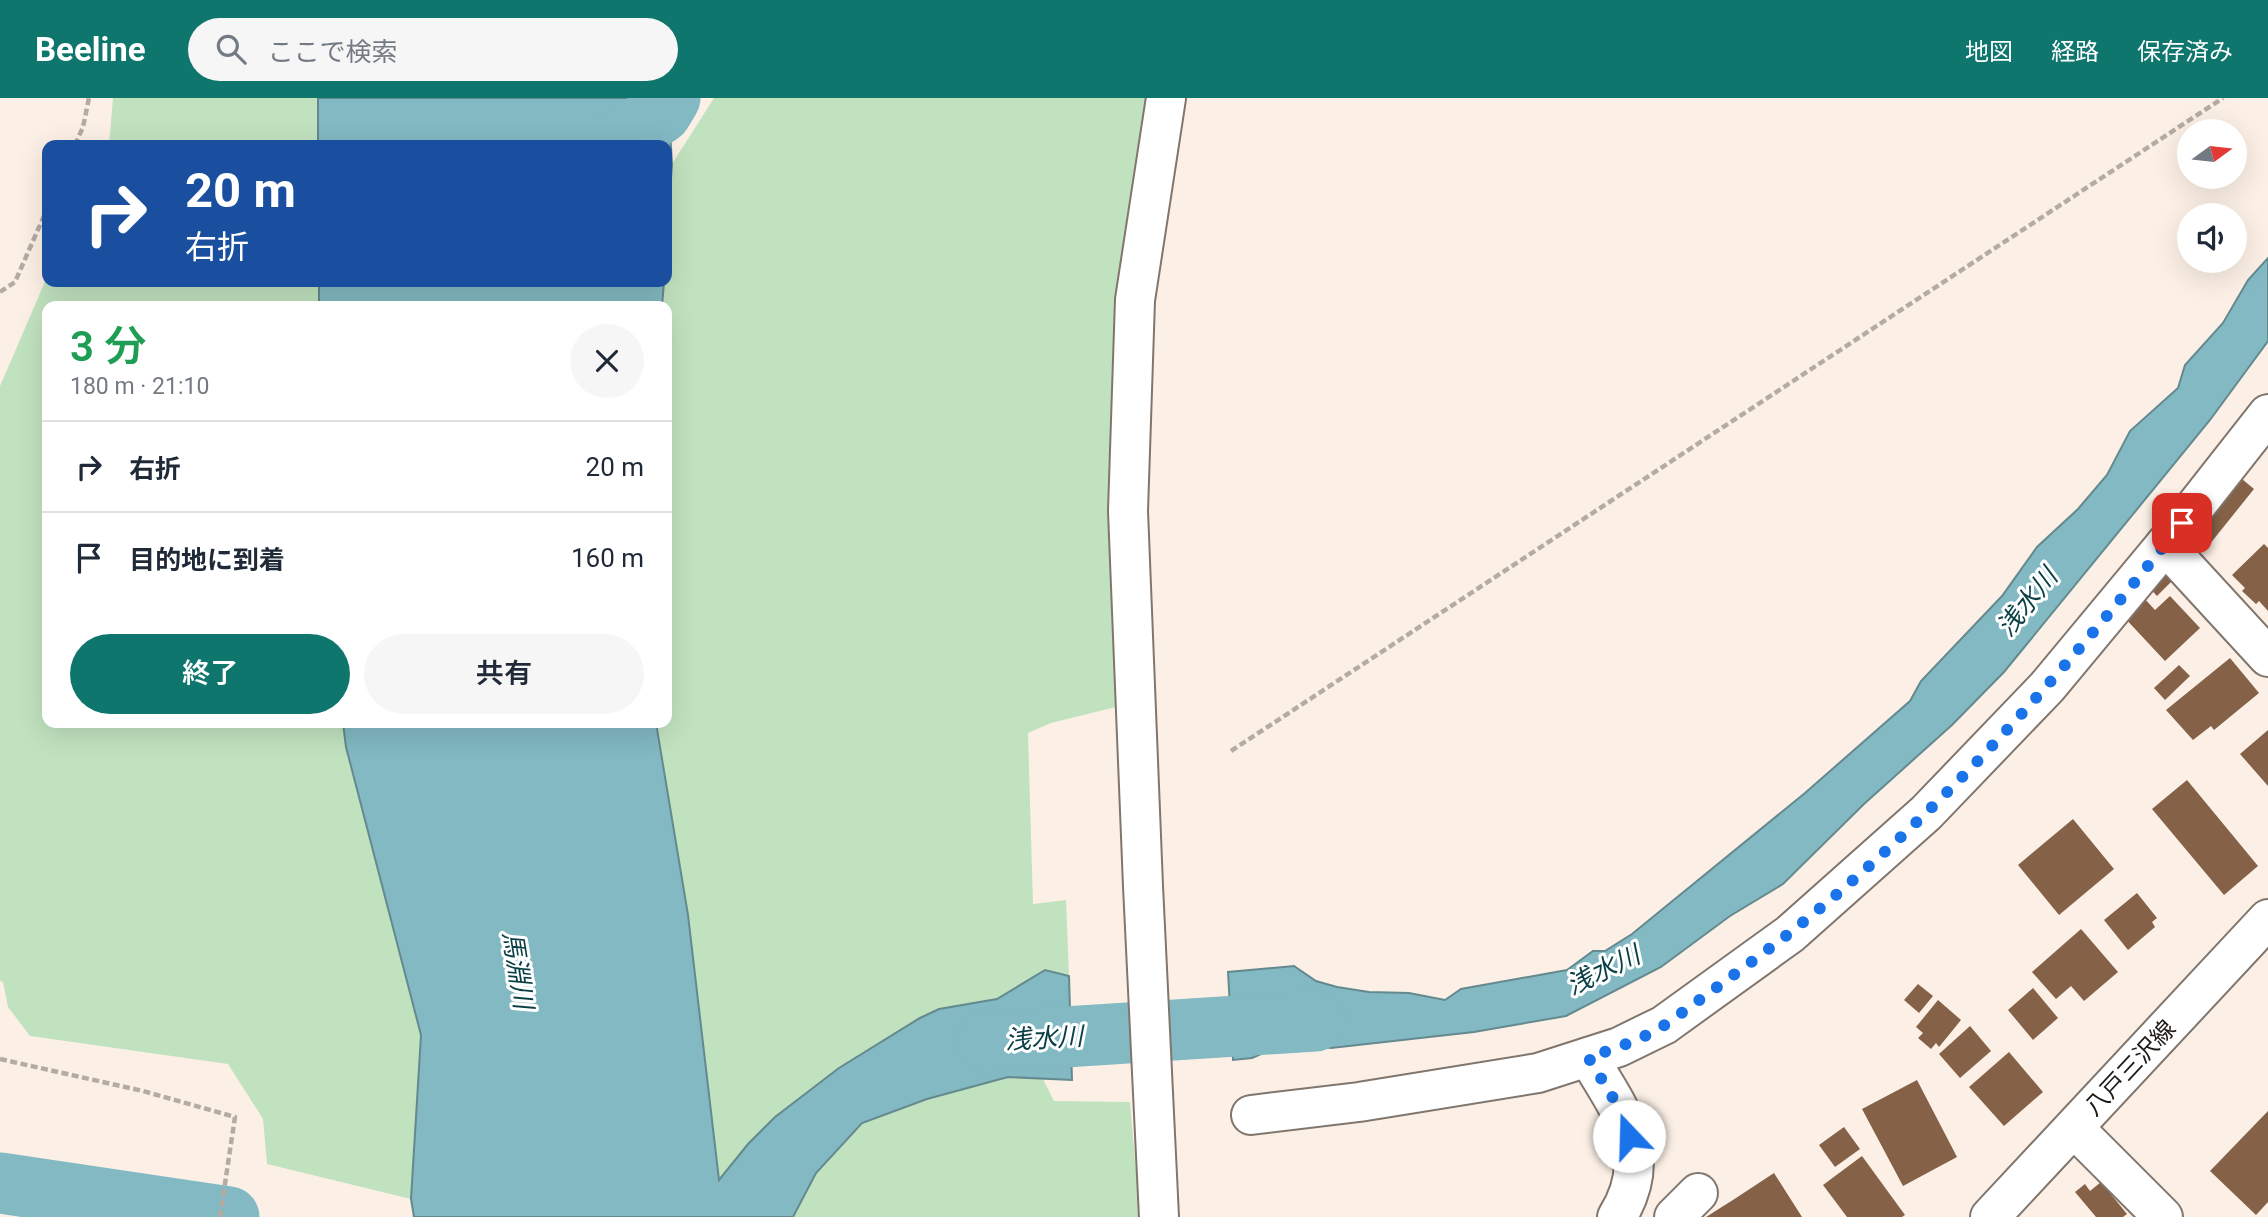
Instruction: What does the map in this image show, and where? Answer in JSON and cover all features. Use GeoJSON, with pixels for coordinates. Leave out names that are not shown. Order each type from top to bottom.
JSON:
{"type":"FeatureCollection","features":[{"type":"Feature","properties":{"kind":"street"},"geometry":{"type":"LineString","coordinates":[[1159,1217],[1128,510],[1135,300],[1166,98]]}},
{"type":"Feature","properties":{"kind":"street"},"geometry":{"type":"LineString","coordinates":[[1251,1115],[1304,1110],[1538,1073],[1619,1048],[1664,1025],[1790,934],[1917,822],[2047,687],[2165,545],[2268,414]]}},
{"type":"Feature","properties":{"kind":"street"},"geometry":{"type":"LineString","coordinates":[[2165,545],[2268,657]]}},
{"type":"Feature","properties":{"kind":"street","name":"八戸三沢線"},"geometry":{"type":"LineString","coordinates":[[1990,1217],[2268,919]]}},
{"type":"Feature","properties":{"kind":"street"},"geometry":{"type":"LineString","coordinates":[[1588,1057],[1626,1119],[1633,1153],[1634,1181],[1617,1217]]}},
{"type":"Feature","properties":{"kind":"street"},"geometry":{"type":"LineString","coordinates":[[2074,1128],[2163,1217]]}},
{"type":"Feature","properties":{"kind":"path"},"geometry":{"type":"LineString","coordinates":[[77,140],[89,98]]}},
{"type":"Feature","properties":{"kind":"path"},"geometry":{"type":"LineString","coordinates":[[1231,751],[2223,98]]}},
{"type":"Feature","properties":{"kind":"path"},"geometry":{"type":"LineString","coordinates":[[0,292],[15,282],[42,220]]}},
{"type":"Feature","properties":{"kind":"path"},"geometry":{"type":"LineString","coordinates":[[0,1059],[143,1091],[235,1117],[220,1217]]}},
{"type":"Feature","properties":{"kind":"green space"},"geometry":{"type":"Polygon","coordinates":[[[113,98],[318,98],[318,140],[109,140],[113,98]]]}},
{"type":"Feature","properties":{"kind":"green space"},"geometry":{"type":"Polygon","coordinates":[[[714,98],[1149,98],[1120,706],[1051,723],[1028,733],[1033,904],[1066,900],[1069,976],[1045,970],[997,999],[939,1009],[920,1018],[839,1068],[748,1144],[719,1181],[688,915],[657,728],[672,728],[672,301],[662,301],[664,287],[672,287],[672,164],[714,98]]]}},
{"type":"Feature","properties":{"kind":"green space"},"geometry":{"type":"Polygon","coordinates":[[[43,287],[319,287],[319,301],[42,301],[42,728],[344,728],[346,747],[422,1035],[411,1199],[267,1164],[263,1119],[228,1064],[30,1036],[8,1007],[3,982],[0,981],[0,386],[43,287]]]}},
{"type":"Feature","properties":{"kind":"green space"},"geometry":{"type":"Polygon","coordinates":[[[1008,1077],[1043,1079],[1054,1101],[1130,1102],[1140,1217],[793,1217],[816,1174],[862,1123],[927,1099],[1008,1077]]]}},
{"type":"Feature","properties":{"kind":"water"},"geometry":{"type":"Polygon","coordinates":[[[318,98],[668,98],[671,140],[318,140],[318,98]]]}},
{"type":"Feature","properties":{"kind":"water"},"geometry":{"type":"Polygon","coordinates":[[[2268,258],[2268,341],[2210,420],[2004,672],[1952,725],[1864,804],[1783,884],[1730,916],[1661,967],[1566,1016],[1474,1032],[1331,1048],[1300,1044],[1278,1047],[1252,1058],[1233,1060],[1228,972],[1294,966],[1316,981],[1337,987],[1369,992],[1409,993],[1445,1000],[1461,989],[1567,970],[1593,951],[1605,951],[1632,934],[1805,793],[1910,701],[1921,681],[2002,596],[2037,547],[2078,509],[2107,475],[2130,431],[2178,388],[2185,365],[2223,323],[2248,280],[2268,258]]]}},
{"type":"Feature","properties":{"kind":"water"},"geometry":{"type":"Polygon","coordinates":[[[319,287],[664,287],[662,301],[319,301],[319,287]]]}},
{"type":"Feature","properties":{"kind":"water","name":"馬淵川"},"geometry":{"type":"Polygon","coordinates":[[[344,728],[657,728],[688,915],[719,1180],[748,1144],[775,1117],[839,1068],[920,1018],[939,1009],[997,999],[1045,970],[1069,976],[1072,1080],[1008,1077],[927,1099],[862,1123],[816,1173],[793,1217],[414,1217],[411,1199],[421,1035],[346,747],[344,728]]]}},
{"type":"Feature","properties":{"kind":"building"},"geometry":{"type":"Polygon","coordinates":[[[2236,474],[2254,489],[2205,550],[2187,536],[2236,474]]]}},
{"type":"Feature","properties":{"kind":"building"},"geometry":{"type":"Polygon","coordinates":[[[2264,544],[2268,548],[2268,611],[2259,601],[2256,604],[2242,591],[2245,588],[2232,575],[2264,544]]]}},
{"type":"Feature","properties":{"kind":"building"},"geometry":{"type":"Polygon","coordinates":[[[2161,569],[2172,581],[2157,596],[2146,584],[2161,569]]]}},
{"type":"Feature","properties":{"kind":"building"},"geometry":{"type":"Polygon","coordinates":[[[2170,596],[2200,628],[2165,661],[2123,616],[2143,597],[2155,610],[2170,596]]]}},
{"type":"Feature","properties":{"kind":"building"},"geometry":{"type":"Polygon","coordinates":[[[2230,658],[2259,693],[2214,730],[2211,726],[2193,740],[2166,710],[2230,658]]]}},
{"type":"Feature","properties":{"kind":"building"},"geometry":{"type":"Polygon","coordinates":[[[2179,665],[2190,676],[2165,700],[2154,688],[2179,665]]]}},
{"type":"Feature","properties":{"kind":"building"},"geometry":{"type":"Polygon","coordinates":[[[2268,730],[2268,786],[2240,754],[2268,730]]]}},
{"type":"Feature","properties":{"kind":"building"},"geometry":{"type":"Polygon","coordinates":[[[2187,780],[2258,866],[2224,895],[2152,809],[2187,780]]]}},
{"type":"Feature","properties":{"kind":"building"},"geometry":{"type":"Polygon","coordinates":[[[2073,819],[2114,869],[2059,915],[2018,865],[2073,819]]]}},
{"type":"Feature","properties":{"kind":"building"},"geometry":{"type":"Polygon","coordinates":[[[2137,893],[2157,918],[2152,922],[2155,927],[2128,950],[2104,920],[2137,893]]]}},
{"type":"Feature","properties":{"kind":"building"},"geometry":{"type":"Polygon","coordinates":[[[2081,929],[2118,972],[2084,1001],[2071,986],[2056,999],[2032,972],[2081,929]]]}},
{"type":"Feature","properties":{"kind":"building"},"geometry":{"type":"Polygon","coordinates":[[[1918,984],[1933,996],[1919,1013],[1904,1000],[1918,984]]]}},
{"type":"Feature","properties":{"kind":"building"},"geometry":{"type":"Polygon","coordinates":[[[2033,988],[2058,1018],[2033,1040],[2008,1010],[2033,988]]]}},
{"type":"Feature","properties":{"kind":"building"},"geometry":{"type":"Polygon","coordinates":[[[1938,1000],[1961,1020],[1939,1047],[1936,1043],[1931,1049],[1918,1038],[1923,1033],[1916,1027],[1938,1000]]]}},
{"type":"Feature","properties":{"kind":"building"},"geometry":{"type":"Polygon","coordinates":[[[1970,1026],[1991,1051],[1960,1078],[1939,1054],[1970,1026]]]}},
{"type":"Feature","properties":{"kind":"building"},"geometry":{"type":"Polygon","coordinates":[[[2009,1052],[2043,1092],[2004,1126],[1969,1087],[2009,1052]]]}},
{"type":"Feature","properties":{"kind":"building"},"geometry":{"type":"Polygon","coordinates":[[[1917,1080],[1957,1157],[1903,1186],[1862,1109],[1917,1080]]]}},
{"type":"Feature","properties":{"kind":"building"},"geometry":{"type":"Polygon","coordinates":[[[2268,1111],[2268,1202],[2256,1215],[2210,1171],[2268,1111]]]}},
{"type":"Feature","properties":{"kind":"building"},"geometry":{"type":"Polygon","coordinates":[[[1844,1127],[1860,1149],[1835,1167],[1819,1145],[1844,1127]]]}},
{"type":"Feature","properties":{"kind":"building"},"geometry":{"type":"Polygon","coordinates":[[[1862,1156],[1905,1215],[1847,1217],[1823,1185],[1862,1156]]]}},
{"type":"Feature","properties":{"kind":"building"},"geometry":{"type":"Polygon","coordinates":[[[1774,1173],[1802,1217],[1706,1217],[1736,1198],[1774,1173]]]}},
{"type":"Feature","properties":{"kind":"building"},"geometry":{"type":"Polygon","coordinates":[[[2101,1182],[2127,1214],[2123,1217],[2096,1217],[2075,1192],[2085,1184],[2090,1191],[2101,1182]]]}},
{"type":"Feature","properties":{"kind":"waterway"},"geometry":{"type":"LineString","coordinates":[[619,140],[661,113],[670,98]]}},
{"type":"Feature","properties":{"kind":"waterway","name":"浅水川"},"geometry":{"type":"LineString","coordinates":[[986,1042],[1315,1021]]}},
{"type":"Feature","properties":{"kind":"waterway"},"geometry":{"type":"LineString","coordinates":[[0,1183],[229,1217]]}},
{"type":"Feature","properties":{"kind":"route"},"geometry":{"type":"LineString","coordinates":[[1629,1136],[1626,1119],[1588,1057],[1619,1048],[1664,1025],[1790,934],[1926,813],[2047,687],[2182,523]]}}]}
